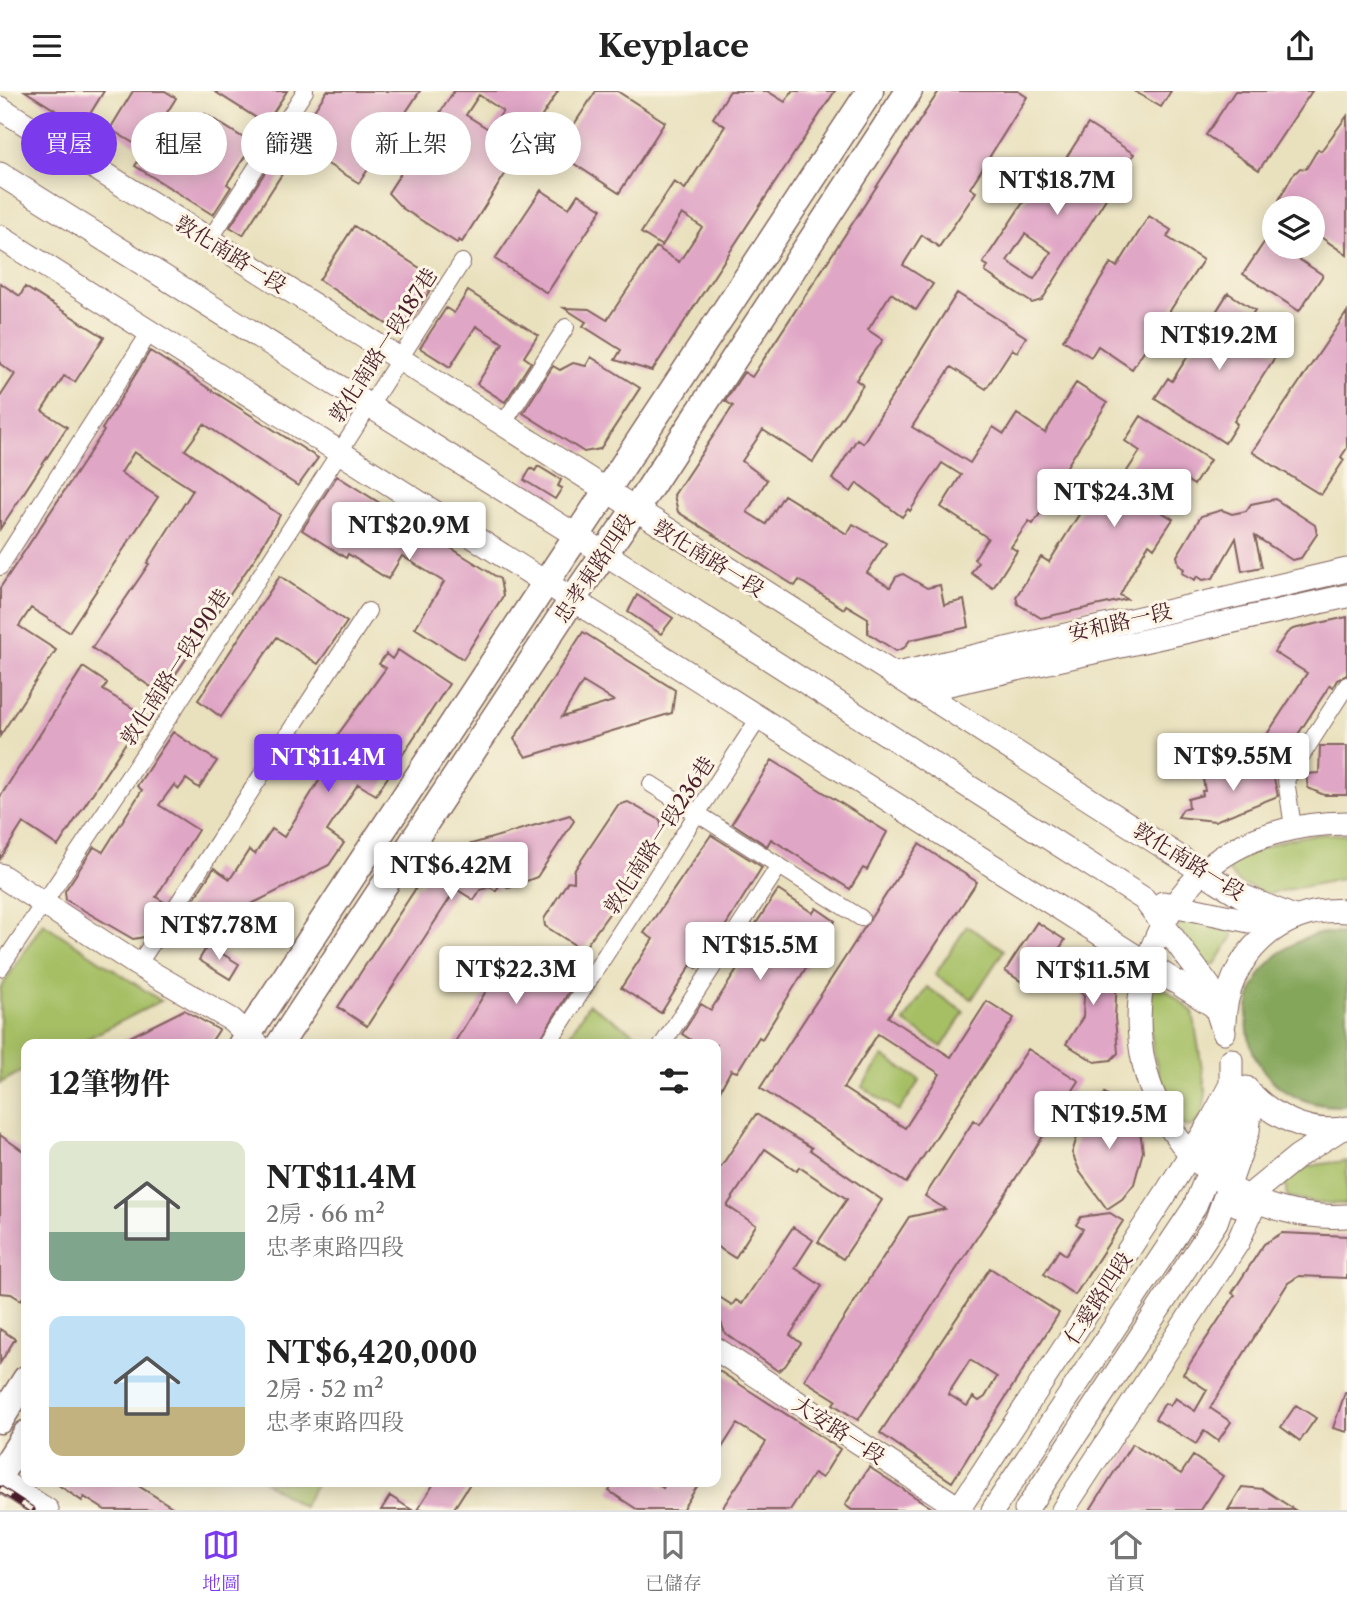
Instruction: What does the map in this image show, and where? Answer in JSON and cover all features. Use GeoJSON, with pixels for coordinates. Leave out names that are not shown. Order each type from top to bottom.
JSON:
{"type":"FeatureCollection","features":[{"type":"Feature","properties":{"kind":"main road","name":"忠孝東路四段"},"geometry":{"type":"LineString","coordinates":[[250,1039],[374,841],[870,91]]}},
{"type":"Feature","properties":{"kind":"main road","name":"忠孝東路四段"},"geometry":{"type":"LineString","coordinates":[[283,1039],[909,91]]}},
{"type":"Feature","properties":{"kind":"main road","name":"敦化南路一段"},"geometry":{"type":"LineString","coordinates":[[0,108],[503,424],[605,492],[1240,895],[1294,917]]}},
{"type":"Feature","properties":{"kind":"main road"},"geometry":{"type":"LineString","coordinates":[[0,174],[576,535],[1168,914],[1209,986],[1224,1033],[1231,1071],[1270,1111],[1315,1129],[1343,1129]]}},
{"type":"Feature","properties":{"kind":"main road"},"geometry":{"type":"LineString","coordinates":[[0,237],[1214,1006]]}},
{"type":"Feature","properties":{"kind":"main road","name":"安和路一段"},"geometry":{"type":"LineString","coordinates":[[893,675],[1347,570]]}},
{"type":"Feature","properties":{"kind":"main road","name":"安和路一段"},"geometry":{"type":"LineString","coordinates":[[918,691],[1347,596]]}},
{"type":"Feature","properties":{"kind":"main road"},"geometry":{"type":"LineString","coordinates":[[1347,823],[1293,827],[1243,845],[1204,871],[1168,914],[1146,963],[1138,1016],[1143,1068],[1154,1100],[1191,1155],[1208,1172],[1244,1195],[1304,1215],[1347,1216]]}},
{"type":"Feature","properties":{"kind":"main road"},"geometry":{"type":"LineString","coordinates":[[0,875],[138,965],[190,994],[246,1039]]}},
{"type":"Feature","properties":{"kind":"main road"},"geometry":{"type":"LineString","coordinates":[[1224,1033],[1225,1004],[1233,976],[1248,951],[1262,938],[1294,917],[1343,907]]}},
{"type":"Feature","properties":{"kind":"main road","name":"敦化南路一段"},"geometry":{"type":"LineString","coordinates":[[1168,914],[1249,921],[1294,917]]}},
{"type":"Feature","properties":{"kind":"main road","name":"仁愛路四段"},"geometry":{"type":"LineString","coordinates":[[960,1509],[1191,1155],[1231,1071]]}},
{"type":"Feature","properties":{"kind":"main road","name":"仁愛路四段"},"geometry":{"type":"LineString","coordinates":[[993,1510],[1194,1208],[1231,1118],[1231,1071]]}},
{"type":"Feature","properties":{"kind":"main road"},"geometry":{"type":"LineString","coordinates":[[1063,1510],[1238,1242],[1252,1094]]}},
{"type":"Feature","properties":{"kind":"main road"},"geometry":{"type":"LineString","coordinates":[[1026,1510],[1216,1222],[1244,1195],[1298,1156],[1343,1129]]}},
{"type":"Feature","properties":{"kind":"main road","name":"大安路一段"},"geometry":{"type":"LineString","coordinates":[[721,1352],[960,1509]]}},
{"type":"Feature","properties":{"kind":"main road"},"geometry":{"type":"LineString","coordinates":[[0,1420],[21,1387]]}},
{"type":"Feature","properties":{"kind":"main road"},"geometry":{"type":"LineString","coordinates":[[21,1442],[0,1477],[47,1510]]}},
{"type":"Feature","properties":{"kind":"street"},"geometry":{"type":"LineString","coordinates":[[209,240],[305,91]]}},
{"type":"Feature","properties":{"kind":"street","name":"敦化南路一段187巷"},"geometry":{"type":"LineString","coordinates":[[339,451],[462,262]]}},
{"type":"Feature","properties":{"kind":"street"},"geometry":{"type":"LineString","coordinates":[[503,424],[566,327]]}},
{"type":"Feature","properties":{"kind":"street"},"geometry":{"type":"LineString","coordinates":[[0,567],[150,332]]}},
{"type":"Feature","properties":{"kind":"street","name":"敦化南路一段190巷"},"geometry":{"type":"LineString","coordinates":[[0,968],[175,708],[339,451]]}},
{"type":"Feature","properties":{"kind":"street"},"geometry":{"type":"LineString","coordinates":[[138,965],[368,611]]}},
{"type":"Feature","properties":{"kind":"street"},"geometry":{"type":"LineString","coordinates":[[1293,827],[1286,780],[1347,685]]}},
{"type":"Feature","properties":{"kind":"street","name":"敦化南路一段236巷"},"geometry":{"type":"LineString","coordinates":[[551,1039],[759,719]]}},
{"type":"Feature","properties":{"kind":"street"},"geometry":{"type":"LineString","coordinates":[[651,784],[861,918]]}},
{"type":"Feature","properties":{"kind":"street"},"geometry":{"type":"LineString","coordinates":[[374,841],[402,857]]}},
{"type":"Feature","properties":{"kind":"street"},"geometry":{"type":"LineString","coordinates":[[666,1039],[779,866]]}},
{"type":"Feature","properties":{"kind":"green space"},"geometry":{"type":"Polygon","coordinates":[[[1316,835],[1347,835],[1347,878],[1267,894],[1239,883],[1229,872],[1229,866],[1242,858],[1286,840],[1316,835]]]}},
{"type":"Feature","properties":{"kind":"green space"},"geometry":{"type":"Polygon","coordinates":[[[1179,918],[1232,929],[1233,936],[1215,964],[1207,965],[1176,926],[1179,918]]]}},
{"type":"Feature","properties":{"kind":"green space"},"geometry":{"type":"Polygon","coordinates":[[[43,923],[161,1001],[87,1039],[21,1039],[21,1072],[0,1083],[0,989],[43,923]]]}},
{"type":"Feature","properties":{"kind":"green space"},"geometry":{"type":"Polygon","coordinates":[[[967,926],[1004,950],[972,999],[935,975],[967,926]]]}},
{"type":"Feature","properties":{"kind":"green space"},"geometry":{"type":"Polygon","coordinates":[[[1323,933],[1347,934],[1347,1105],[1343,1106],[1305,1100],[1276,1083],[1257,1059],[1248,1030],[1250,1000],[1263,971],[1287,948],[1323,933]]]}},
{"type":"Feature","properties":{"kind":"green space"},"geometry":{"type":"Polygon","coordinates":[[[927,987],[964,1012],[942,1047],[904,1022],[927,987]]]}},
{"type":"Feature","properties":{"kind":"green space"},"geometry":{"type":"Polygon","coordinates":[[[1151,987],[1167,990],[1193,1012],[1206,1094],[1202,1117],[1190,1127],[1182,1125],[1159,1075],[1150,1024],[1151,987]]]}},
{"type":"Feature","properties":{"kind":"green space"},"geometry":{"type":"Polygon","coordinates":[[[589,1004],[643,1039],[567,1039],[589,1004]]]}},
{"type":"Feature","properties":{"kind":"green space"},"geometry":{"type":"Polygon","coordinates":[[[883,1056],[920,1080],[899,1111],[862,1087],[883,1056]]]}},
{"type":"Feature","properties":{"kind":"green space"},"geometry":{"type":"Polygon","coordinates":[[[1347,1161],[1347,1204],[1315,1203],[1287,1196],[1285,1183],[1298,1172],[1313,1166],[1347,1161]]]}},
{"type":"Feature","properties":{"kind":"green space"},"geometry":{"type":"Polygon","coordinates":[[[273,1487],[314,1487],[303,1507],[273,1487]]]}},
{"type":"Feature","properties":{"kind":"building"},"geometry":{"type":"Polygon","coordinates":[[[25,91],[104,91],[91,112],[58,112],[25,91]]]}},
{"type":"Feature","properties":{"kind":"building"},"geometry":{"type":"Polygon","coordinates":[[[133,91],[165,91],[176,98],[167,112],[131,112],[131,142],[117,133],[117,117],[133,91]]]}},
{"type":"Feature","properties":{"kind":"building"},"geometry":{"type":"Polygon","coordinates":[[[214,91],[287,91],[274,112],[247,112],[214,91]]]}},
{"type":"Feature","properties":{"kind":"building"},"geometry":{"type":"Polygon","coordinates":[[[327,91],[420,91],[406,112],[351,112],[351,175],[364,175],[359,183],[337,170],[337,112],[313,112],[327,91]]]}},
{"type":"Feature","properties":{"kind":"building"},"geometry":{"type":"Polygon","coordinates":[[[454,91],[558,91],[545,112],[502,112],[479,95],[468,112],[440,112],[454,91]]]}},
{"type":"Feature","properties":{"kind":"building"},"geometry":{"type":"Polygon","coordinates":[[[596,91],[617,91],[665,122],[619,193],[581,168],[581,114],[596,91]]]}},
{"type":"Feature","properties":{"kind":"building"},"geometry":{"type":"Polygon","coordinates":[[[730,91],[767,91],[785,102],[792,91],[835,91],[652,371],[615,360],[621,350],[583,326],[586,322],[564,308],[589,309],[607,320],[656,247],[679,262],[702,227],[682,214],[662,246],[641,233],[674,182],[685,189],[725,126],[713,118],[730,91]]]}},
{"type":"Feature","properties":{"kind":"building"},"geometry":{"type":"Polygon","coordinates":[[[939,91],[1018,91],[1027,97],[970,188],[976,192],[939,247],[922,235],[903,265],[933,284],[916,310],[891,293],[868,330],[883,340],[856,380],[863,385],[813,462],[763,430],[742,461],[767,480],[747,512],[766,524],[784,495],[847,534],[853,524],[886,543],[867,573],[890,587],[896,577],[903,574],[927,588],[940,585],[944,605],[964,600],[969,627],[910,640],[904,648],[896,651],[868,633],[868,618],[846,605],[844,609],[799,580],[795,586],[678,512],[674,495],[733,406],[725,401],[744,372],[752,377],[939,91]]]}},
{"type":"Feature","properties":{"kind":"building"},"geometry":{"type":"Polygon","coordinates":[[[1134,91],[1171,91],[1161,107],[1134,91]]]}},
{"type":"Feature","properties":{"kind":"building"},"geometry":{"type":"Polygon","coordinates":[[[1235,91],[1312,91],[1259,170],[1206,135],[1235,91]]]}},
{"type":"Feature","properties":{"kind":"building"},"geometry":{"type":"Polygon","coordinates":[[[1347,116],[1347,255],[1325,240],[1325,196],[1281,196],[1292,176],[1300,168],[1306,169],[1318,149],[1321,151],[1347,116]]]}},
{"type":"Feature","properties":{"kind":"building"},"geometry":{"type":"Polygon","coordinates":[[[471,118],[485,127],[485,175],[505,175],[462,242],[459,240],[457,243],[402,208],[388,193],[400,175],[471,175],[471,118]]]}},
{"type":"Feature","properties":{"kind":"building"},"geometry":{"type":"Polygon","coordinates":[[[1088,124],[1134,154],[1042,300],[1032,303],[985,272],[988,266],[983,263],[1038,180],[1048,186],[1088,124]],[[1025,234],[1007,261],[1034,279],[1051,252],[1025,234]]]}},
{"type":"Feature","properties":{"kind":"building"},"geometry":{"type":"Polygon","coordinates":[[[227,128],[241,136],[241,162],[227,184],[231,187],[213,215],[149,175],[227,175],[227,128]]]}},
{"type":"Feature","properties":{"kind":"building"},"geometry":{"type":"Polygon","coordinates":[[[263,175],[281,175],[243,235],[230,227],[263,175]]]}},
{"type":"Feature","properties":{"kind":"building"},"geometry":{"type":"Polygon","coordinates":[[[541,190],[569,208],[578,194],[602,209],[547,293],[495,259],[541,190]]]}},
{"type":"Feature","properties":{"kind":"building"},"geometry":{"type":"Polygon","coordinates":[[[1149,216],[1171,230],[1167,237],[1203,260],[1132,369],[1098,346],[1091,357],[1063,340],[1111,263],[1117,267],[1149,216]]]}},
{"type":"Feature","properties":{"kind":"building"},"geometry":{"type":"Polygon","coordinates":[[[354,226],[437,279],[402,334],[319,280],[354,226]]]}},
{"type":"Feature","properties":{"kind":"building"},"geometry":{"type":"Polygon","coordinates":[[[1262,246],[1262,259],[1298,259],[1323,275],[1299,311],[1243,274],[1262,246]]]}},
{"type":"Feature","properties":{"kind":"building"},"geometry":{"type":"Polygon","coordinates":[[[0,283],[20,296],[25,287],[104,337],[75,382],[64,376],[42,411],[67,427],[0,529],[0,397],[15,374],[0,364],[0,283]]]}},
{"type":"Feature","properties":{"kind":"building"},"geometry":{"type":"Polygon","coordinates":[[[468,291],[538,335],[524,357],[531,362],[505,402],[477,384],[503,343],[476,326],[450,367],[420,348],[446,308],[454,313],[468,291]]]}},
{"type":"Feature","properties":{"kind":"building"},"geometry":{"type":"Polygon","coordinates":[[[957,293],[1026,337],[1017,352],[1012,349],[986,389],[951,367],[912,427],[970,463],[993,427],[1004,434],[1017,414],[1045,433],[1076,383],[1107,403],[1033,524],[1029,521],[1011,547],[1017,551],[993,588],[971,573],[978,562],[974,559],[988,538],[941,507],[961,475],[942,463],[910,511],[908,509],[902,517],[857,483],[851,492],[832,479],[857,439],[863,443],[957,293]]]}},
{"type":"Feature","properties":{"kind":"building"},"geometry":{"type":"Polygon","coordinates":[[[1228,293],[1255,310],[1241,331],[1277,354],[1234,421],[1237,424],[1225,443],[1155,398],[1168,378],[1172,381],[1228,293]]]}},
{"type":"Feature","properties":{"kind":"building"},"geometry":{"type":"Polygon","coordinates":[[[1347,312],[1347,448],[1341,457],[1344,460],[1321,495],[1252,452],[1347,312]]]}},
{"type":"Feature","properties":{"kind":"building"},"geometry":{"type":"Polygon","coordinates":[[[150,351],[318,458],[298,486],[204,424],[185,450],[280,515],[257,555],[162,694],[92,648],[149,564],[147,563],[193,490],[134,452],[121,473],[158,497],[69,632],[31,608],[19,626],[56,650],[0,736],[0,588],[104,431],[102,429],[150,351]]]}},
{"type":"Feature","properties":{"kind":"building"},"geometry":{"type":"Polygon","coordinates":[[[591,357],[640,388],[600,449],[584,452],[523,413],[553,366],[560,370],[573,363],[586,366],[591,357]]]}},
{"type":"Feature","properties":{"kind":"building"},"geometry":{"type":"Polygon","coordinates":[[[1141,416],[1210,460],[1194,485],[1182,477],[1160,511],[1173,519],[1154,548],[1149,544],[1131,574],[1120,595],[1127,599],[1041,618],[1018,604],[1016,597],[1041,557],[1049,562],[1085,505],[1089,508],[1108,478],[1118,485],[1140,451],[1125,441],[1141,416]]]}},
{"type":"Feature","properties":{"kind":"building"},"geometry":{"type":"Polygon","coordinates":[[[538,466],[561,480],[558,486],[562,488],[555,499],[524,480],[531,468],[535,471],[538,466]]]}},
{"type":"Feature","properties":{"kind":"building"},"geometry":{"type":"Polygon","coordinates":[[[337,476],[500,579],[503,596],[463,659],[415,628],[444,582],[402,556],[388,579],[348,554],[346,558],[302,530],[337,476]]]}},
{"type":"Feature","properties":{"kind":"building"},"geometry":{"type":"Polygon","coordinates":[[[1275,499],[1315,525],[1317,534],[1301,558],[1292,560],[1255,536],[1262,567],[1242,571],[1236,538],[1213,578],[1203,580],[1197,576],[1195,580],[1182,573],[1184,569],[1179,565],[1177,556],[1201,516],[1222,510],[1232,514],[1246,511],[1251,504],[1275,499]]]}},
{"type":"Feature","properties":{"kind":"building"},"geometry":{"type":"Polygon","coordinates":[[[280,576],[347,622],[318,664],[277,637],[221,717],[198,700],[280,576]]]}},
{"type":"Feature","properties":{"kind":"building"},"geometry":{"type":"Polygon","coordinates":[[[637,595],[673,618],[661,634],[628,612],[637,595]]]}},
{"type":"Feature","properties":{"kind":"building"},"geometry":{"type":"Polygon","coordinates":[[[1347,617],[1347,675],[1337,680],[1333,687],[1330,685],[1282,759],[1260,745],[1307,673],[1274,652],[1293,629],[1347,617]]]}},
{"type":"Feature","properties":{"kind":"building"},"geometry":{"type":"Polygon","coordinates":[[[583,632],[675,690],[672,713],[526,757],[514,739],[583,632]],[[583,682],[562,717],[614,701],[583,682]]]}},
{"type":"Feature","properties":{"kind":"building"},"geometry":{"type":"Polygon","coordinates":[[[398,650],[449,684],[376,795],[358,784],[327,831],[344,843],[329,865],[184,938],[173,931],[214,868],[230,879],[249,850],[255,854],[272,829],[284,837],[330,763],[321,758],[386,668],[379,664],[386,654],[392,659],[398,650]]]}},
{"type":"Feature","properties":{"kind":"building"},"geometry":{"type":"Polygon","coordinates":[[[83,667],[107,683],[103,690],[144,715],[58,846],[23,823],[0,859],[0,797],[83,667]]]}},
{"type":"Feature","properties":{"kind":"building"},"geometry":{"type":"Polygon","coordinates":[[[173,732],[217,761],[199,788],[186,779],[179,789],[174,785],[159,805],[198,830],[156,897],[166,903],[144,937],[133,939],[66,900],[65,891],[94,847],[103,852],[142,790],[137,786],[173,732]]]}},
{"type":"Feature","properties":{"kind":"building"},"geometry":{"type":"Polygon","coordinates":[[[1320,746],[1347,746],[1347,795],[1324,795],[1308,788],[1306,774],[1319,773],[1320,746]]]}},
{"type":"Feature","properties":{"kind":"building"},"geometry":{"type":"Polygon","coordinates":[[[772,760],[887,832],[867,870],[863,868],[850,889],[771,839],[767,846],[732,823],[772,760]]]}},
{"type":"Feature","properties":{"kind":"building"},"geometry":{"type":"Polygon","coordinates":[[[1270,761],[1278,796],[1215,821],[1178,817],[1183,809],[1189,807],[1188,799],[1203,795],[1203,779],[1270,761]]]}},
{"type":"Feature","properties":{"kind":"building"},"geometry":{"type":"Polygon","coordinates":[[[628,802],[660,820],[662,829],[611,911],[581,949],[545,926],[544,919],[568,881],[574,882],[574,871],[618,805],[628,802]]]}},
{"type":"Feature","properties":{"kind":"building"},"geometry":{"type":"Polygon","coordinates":[[[570,815],[574,821],[537,877],[509,888],[501,882],[496,891],[490,887],[480,890],[474,900],[456,889],[367,1026],[338,1007],[418,885],[420,887],[444,852],[570,815]]]}},
{"type":"Feature","properties":{"kind":"building"},"geometry":{"type":"Polygon","coordinates":[[[711,835],[762,867],[705,959],[697,968],[691,965],[661,1013],[621,988],[653,939],[644,933],[711,835]]]}},
{"type":"Feature","properties":{"kind":"building"},"geometry":{"type":"Polygon","coordinates":[[[919,844],[977,882],[888,1017],[951,1057],[987,1001],[1014,1018],[906,1183],[760,1088],[919,844]],[[878,1034],[843,1088],[905,1128],[940,1074],[878,1034]]]}},
{"type":"Feature","properties":{"kind":"building"},"geometry":{"type":"Polygon","coordinates":[[[778,890],[813,913],[816,908],[835,921],[762,1039],[759,1037],[737,1072],[731,1070],[721,1089],[721,1039],[690,1039],[682,1034],[701,1004],[711,1010],[742,962],[734,957],[778,890]]]}},
{"type":"Feature","properties":{"kind":"building"},"geometry":{"type":"Polygon","coordinates":[[[1037,922],[1065,940],[1033,989],[1005,971],[1037,922]]]}},
{"type":"Feature","properties":{"kind":"building"},"geometry":{"type":"Polygon","coordinates":[[[208,945],[239,964],[230,979],[199,960],[208,945]]]}},
{"type":"Feature","properties":{"kind":"building"},"geometry":{"type":"Polygon","coordinates":[[[510,952],[546,973],[548,969],[573,985],[541,1039],[457,1039],[510,952]]]}},
{"type":"Feature","properties":{"kind":"building"},"geometry":{"type":"Polygon","coordinates":[[[1081,952],[1113,970],[1117,977],[1115,1018],[1118,1053],[1111,1060],[1095,1062],[1066,1044],[1083,1017],[1084,995],[1063,981],[1060,960],[1081,952]]]}},
{"type":"Feature","properties":{"kind":"building"},"geometry":{"type":"Polygon","coordinates":[[[184,1010],[219,1030],[213,1039],[126,1039],[184,1010]]]}},
{"type":"Feature","properties":{"kind":"building"},"geometry":{"type":"Polygon","coordinates":[[[1028,1049],[1079,1081],[858,1420],[833,1404],[836,1400],[804,1380],[909,1217],[945,1209],[925,1196],[974,1120],[979,1124],[1028,1049]]]}},
{"type":"Feature","properties":{"kind":"building"},"geometry":{"type":"Polygon","coordinates":[[[1105,1093],[1122,1104],[1133,1118],[1140,1131],[1143,1151],[1134,1184],[1122,1199],[1107,1209],[1080,1172],[1072,1153],[1078,1134],[1105,1093]]]}},
{"type":"Feature","properties":{"kind":"building"},"geometry":{"type":"Polygon","coordinates":[[[756,1114],[812,1148],[810,1150],[882,1200],[843,1259],[818,1242],[847,1199],[799,1167],[797,1171],[765,1149],[727,1206],[756,1225],[735,1258],[721,1249],[721,1166],[756,1114]]]}},
{"type":"Feature","properties":{"kind":"building"},"geometry":{"type":"Polygon","coordinates":[[[0,1135],[21,1150],[21,1300],[11,1294],[0,1293],[0,1135]]]}},
{"type":"Feature","properties":{"kind":"building"},"geometry":{"type":"Polygon","coordinates":[[[1110,1213],[1123,1221],[1075,1295],[1044,1274],[1059,1250],[1066,1255],[1083,1229],[1076,1225],[1081,1217],[1110,1213]]]}},
{"type":"Feature","properties":{"kind":"building"},"geometry":{"type":"Polygon","coordinates":[[[793,1227],[813,1240],[795,1268],[822,1286],[790,1335],[801,1343],[785,1366],[778,1371],[725,1333],[721,1322],[721,1298],[732,1305],[736,1300],[742,1304],[793,1227]]]}},
{"type":"Feature","properties":{"kind":"building"},"geometry":{"type":"Polygon","coordinates":[[[1282,1233],[1347,1236],[1347,1278],[1299,1276],[1288,1283],[1210,1408],[1231,1422],[1218,1441],[1204,1431],[1196,1444],[1155,1419],[1165,1403],[1170,1406],[1175,1398],[1195,1411],[1207,1390],[1183,1374],[1235,1295],[1232,1293],[1264,1244],[1282,1233]]]}},
{"type":"Feature","properties":{"kind":"building"},"geometry":{"type":"Polygon","coordinates":[[[990,1268],[1059,1313],[952,1482],[880,1433],[990,1268]],[[970,1360],[948,1394],[967,1406],[973,1397],[979,1401],[985,1397],[997,1377],[970,1360]]]}},
{"type":"Feature","properties":{"kind":"building"},"geometry":{"type":"Polygon","coordinates":[[[0,1329],[15,1339],[0,1363],[0,1329]]]}},
{"type":"Feature","properties":{"kind":"building"},"geometry":{"type":"Polygon","coordinates":[[[721,1372],[840,1449],[822,1478],[814,1473],[790,1510],[721,1510],[766,1442],[737,1424],[721,1449],[721,1372]]]}},
{"type":"Feature","properties":{"kind":"building"},"geometry":{"type":"Polygon","coordinates":[[[1347,1393],[1347,1432],[1333,1428],[1347,1393]]]}},
{"type":"Feature","properties":{"kind":"building"},"geometry":{"type":"Polygon","coordinates":[[[1296,1405],[1316,1418],[1300,1441],[1281,1427],[1296,1405]]]}},
{"type":"Feature","properties":{"kind":"building"},"geometry":{"type":"Polygon","coordinates":[[[1132,1444],[1181,1474],[1193,1456],[1223,1476],[1201,1510],[1090,1510],[1132,1444]]]}},
{"type":"Feature","properties":{"kind":"building"},"geometry":{"type":"Polygon","coordinates":[[[869,1467],[935,1510],[852,1510],[845,1505],[869,1467]]]}},
{"type":"Feature","properties":{"kind":"building"},"geometry":{"type":"Polygon","coordinates":[[[61,1487],[140,1487],[177,1510],[105,1510],[84,1497],[82,1501],[61,1487]]]}},
{"type":"Feature","properties":{"kind":"building"},"geometry":{"type":"Polygon","coordinates":[[[432,1487],[468,1487],[453,1510],[417,1510],[432,1487]]]}},
{"type":"Feature","properties":{"kind":"building"},"geometry":{"type":"Polygon","coordinates":[[[612,1487],[697,1487],[682,1510],[638,1510],[609,1491],[612,1487]]]}},
{"type":"Feature","properties":{"kind":"building"},"geometry":{"type":"Polygon","coordinates":[[[1242,1487],[1263,1489],[1295,1510],[1228,1510],[1242,1487]]]}},
{"type":"Feature","properties":{"kind":"building"},"geometry":{"type":"Polygon","coordinates":[[[390,1496],[412,1510],[381,1510],[390,1496]]]}},
{"type":"Feature","properties":{"kind":"railway"},"geometry":{"type":"LineString","coordinates":[[0,1489],[32,1510]]}}]}
